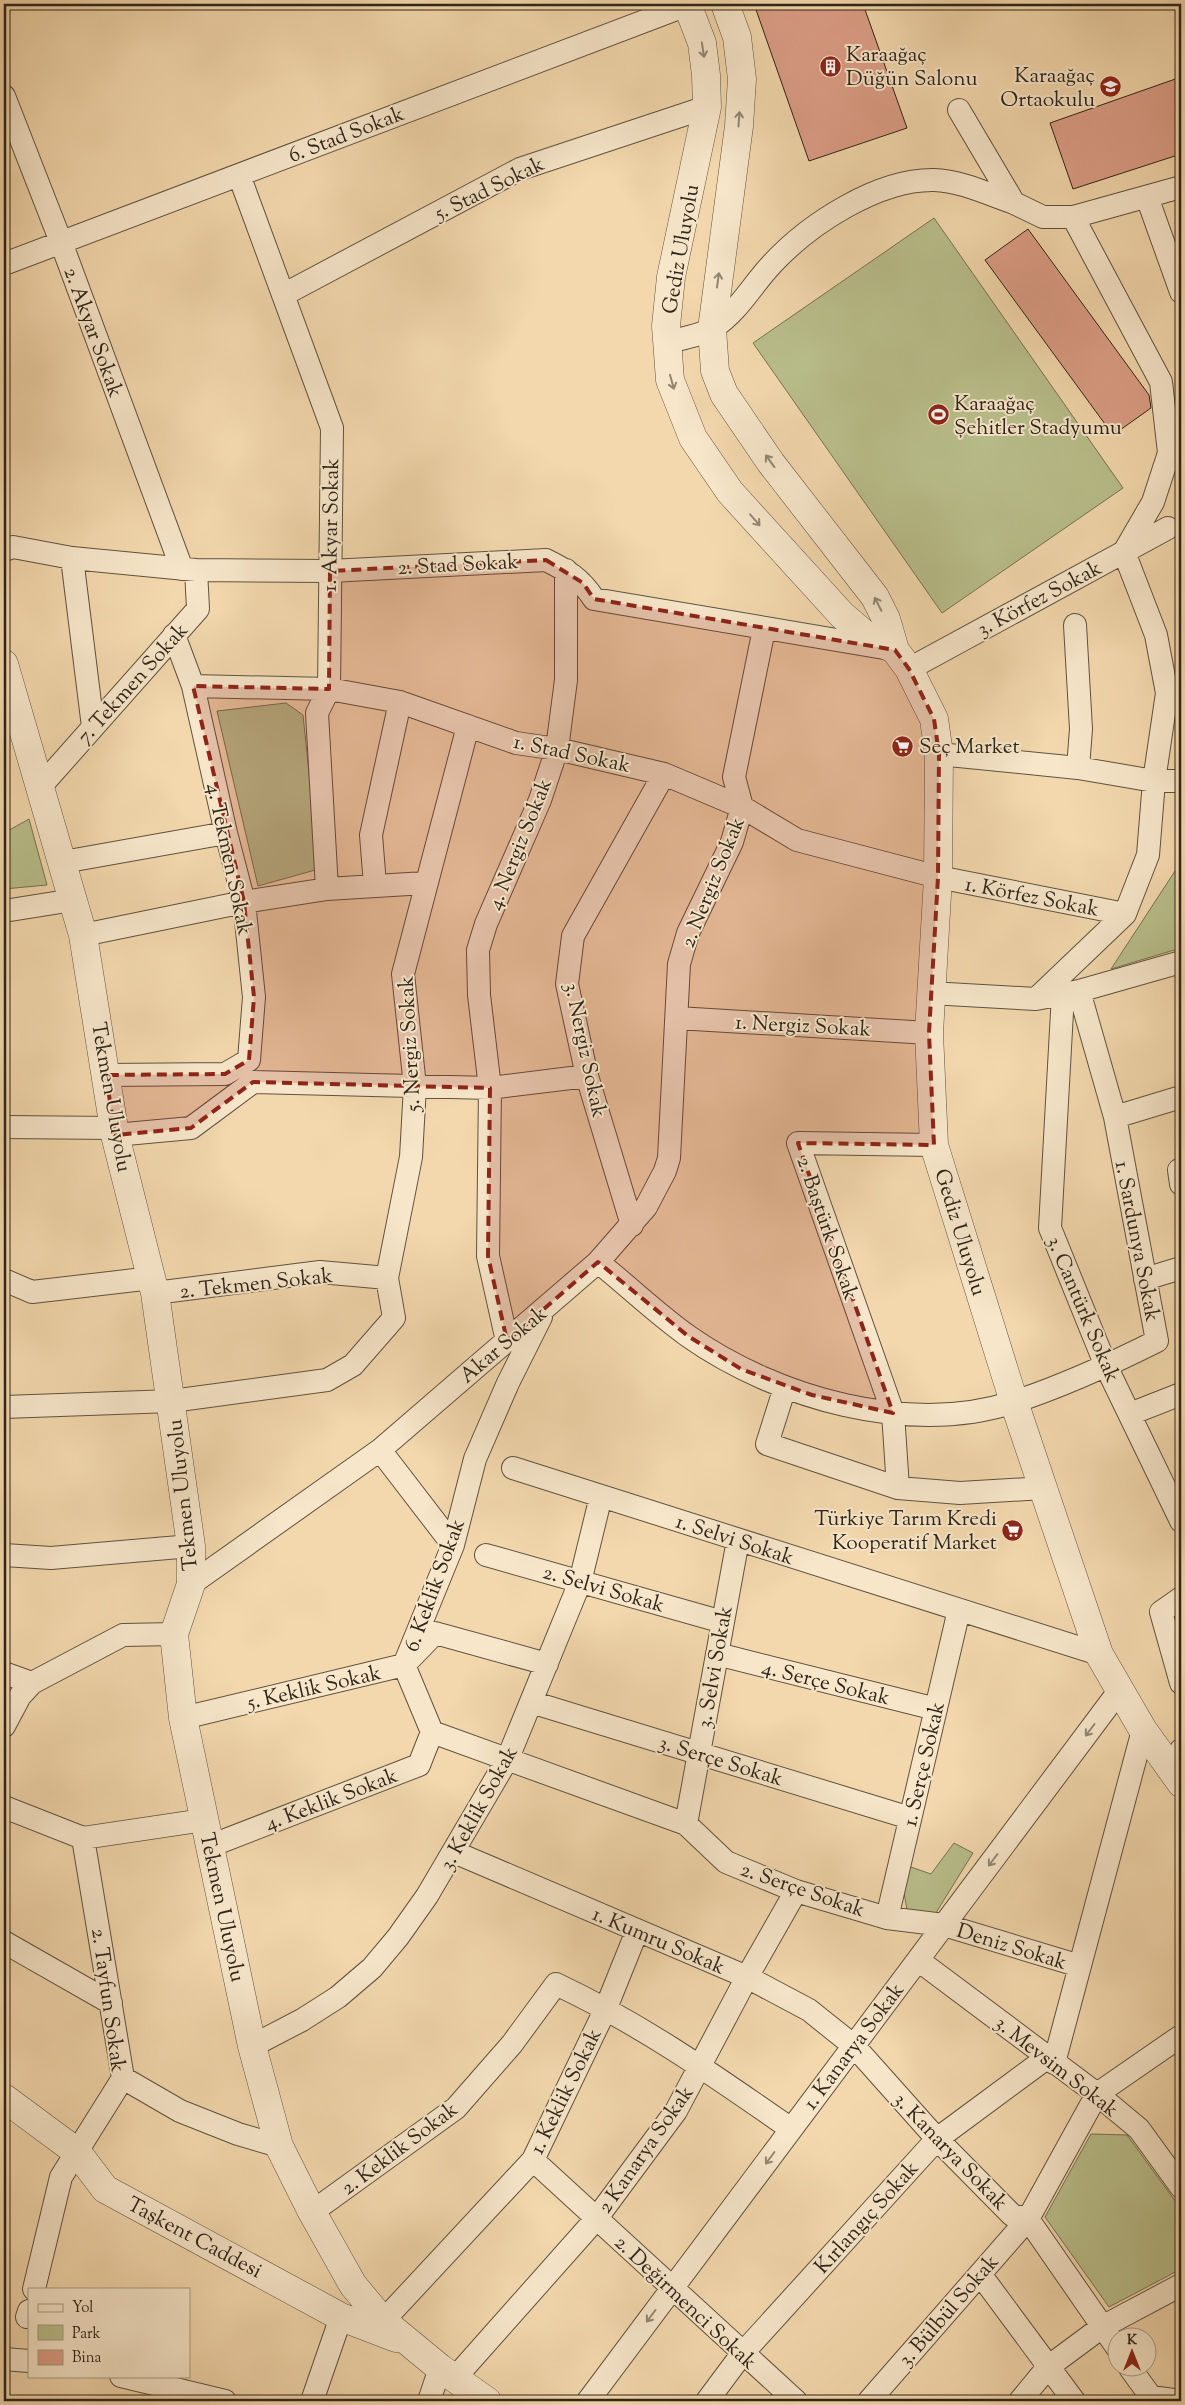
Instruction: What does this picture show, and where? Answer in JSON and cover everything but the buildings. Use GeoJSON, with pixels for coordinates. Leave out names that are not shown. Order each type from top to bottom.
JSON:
{"type":"FeatureCollection","features":[{"type":"Feature","properties":{"kind":"street","name":"Gediz Uluyolu"},"geometry":{"type":"LineString","coordinates":[[687,4],[702,43],[707,107],[671,277],[666,343],[670,380],[693,438],[730,492],[842,615],[863,634],[902,659]]}},
{"type":"Feature","properties":{"kind":"street","name":"6. Stad Sokak"},"geometry":{"type":"LineString","coordinates":[[4,264],[687,4]]}},
{"type":"Feature","properties":{"kind":"street","name":"Gediz Uluyolu"},"geometry":{"type":"LineString","coordinates":[[724,4],[737,37],[742,79],[739,126],[712,329],[715,371],[724,394],[771,463],[875,597],[902,659],[934,719],[939,754],[938,878],[929,1032],[934,1145],[1014,1402],[1099,1654],[1143,1730],[1178,1768]]}},
{"type":"Feature","properties":{"kind":"street","name":"2. Akyar Sokak"},"geometry":{"type":"LineString","coordinates":[[4,96],[189,570]]}},
{"type":"Feature","properties":{"kind":"street","name":"5. Stad Sokak"},"geometry":{"type":"LineString","coordinates":[[283,295],[520,169],[707,107]]}},
{"type":"Feature","properties":{"kind":"street"},"geometry":{"type":"LineString","coordinates":[[958,110],[1014,203]]}},
{"type":"Feature","properties":{"kind":"street","name":"1. Akyar Sokak"},"geometry":{"type":"LineString","coordinates":[[239,175],[332,428],[329,689],[317,712],[327,889]]}},
{"type":"Feature","properties":{"kind":"street"},"geometry":{"type":"LineString","coordinates":[[666,343],[712,329],[733,312],[772,264],[798,239],[835,214],[875,193],[904,182],[935,180],[965,185],[1014,203],[1044,217],[1073,217],[1181,187]]}},
{"type":"Feature","properties":{"kind":"street"},"geometry":{"type":"LineString","coordinates":[[1147,197],[1181,292]]}},
{"type":"Feature","properties":{"kind":"street"},"geometry":{"type":"LineString","coordinates":[[1036,999],[1126,914],[1148,855],[1154,781],[1174,688],[1124,552],[1153,502],[1169,453],[1161,382],[1073,217]]}},
{"type":"Feature","properties":{"kind":"street","name":"3. Körfez Sokak"},"geometry":{"type":"LineString","coordinates":[[902,659],[1124,552],[1168,528]]}},
{"type":"Feature","properties":{"kind":"street","name":"2. Stad Sokak"},"geometry":{"type":"LineString","coordinates":[[4,550],[13,547],[72,558],[189,570],[330,571],[546,560],[566,570],[583,583],[594,599],[764,629],[902,659]]}},
{"type":"Feature","properties":{"kind":"street"},"geometry":{"type":"LineString","coordinates":[[72,558],[93,727]]}},
{"type":"Feature","properties":{"kind":"street","name":"7. Tekmen Sokak"},"geometry":{"type":"LineString","coordinates":[[41,786],[198,609],[189,570]]}},
{"type":"Feature","properties":{"kind":"street","name":"4. Nergiz Sokak"},"geometry":{"type":"LineString","coordinates":[[506,1341],[488,1256],[490,1088],[479,995],[478,950],[486,924],[540,800],[557,749],[566,680],[566,570]]}},
{"type":"Feature","properties":{"kind":"street"},"geometry":{"type":"LineString","coordinates":[[1075,625],[1081,728],[1078,768]]}},
{"type":"Feature","properties":{"kind":"street","name":"2. Nergiz Sokak"},"geometry":{"type":"LineString","coordinates":[[677,1018],[679,964],[688,933],[732,842],[742,807],[734,777],[764,629]]}},
{"type":"Feature","properties":{"kind":"street","name":"4. Tekmen Sokak"},"geometry":{"type":"LineString","coordinates":[[106,1076],[225,1074],[249,1060],[254,997],[244,902],[226,834],[193,686],[174,636]]}},
{"type":"Feature","properties":{"kind":"street","name":"Tekmen Uluyolu"},"geometry":{"type":"LineString","coordinates":[[4,664],[83,935],[115,1131],[154,1286],[172,1401],[191,1546],[191,1584],[174,1634],[183,1718],[252,2046],[279,2146],[312,2212],[353,2285],[383,2321],[447,2373],[487,2401]]}},
{"type":"Feature","properties":{"kind":"street","name":"1. Stad Sokak"},"geometry":{"type":"LineString","coordinates":[[193,686],[329,689],[400,702],[516,743],[557,749],[664,774],[742,807],[797,840],[938,878]]}},
{"type":"Feature","properties":{"kind":"street"},"geometry":{"type":"LineString","coordinates":[[375,885],[371,835],[400,702]]}},
{"type":"Feature","properties":{"kind":"street","name":"5. Nergiz Sokak"},"geometry":{"type":"LineString","coordinates":[[387,1278],[411,1157],[415,1086],[403,974],[425,883],[468,726]]}},
{"type":"Feature","properties":{"kind":"street"},"geometry":{"type":"LineString","coordinates":[[939,754],[1078,768],[1154,781],[1181,781]]}},
{"type":"Feature","properties":{"kind":"street","name":"3. Nergiz Sokak"},"geometry":{"type":"LineString","coordinates":[[632,1225],[587,1076],[568,984],[572,936],[664,774]]}},
{"type":"Feature","properties":{"kind":"street"},"geometry":{"type":"LineString","coordinates":[[63,862],[226,834]]}},
{"type":"Feature","properties":{"kind":"street","name":"1. Körfez Sokak"},"geometry":{"type":"LineString","coordinates":[[938,878],[1126,914]]}},
{"type":"Feature","properties":{"kind":"street"},"geometry":{"type":"LineString","coordinates":[[83,935],[244,902],[327,889],[425,883]]}},
{"type":"Feature","properties":{"kind":"street"},"geometry":{"type":"LineString","coordinates":[[4,911],[73,900]]}},
{"type":"Feature","properties":{"kind":"street"},"geometry":{"type":"LineString","coordinates":[[930,993],[1036,999],[1071,993],[1181,962]]}},
{"type":"Feature","properties":{"kind":"street","name":"1. Sardunya Sokak"},"geometry":{"type":"LineString","coordinates":[[598,1262],[688,1336],[740,1369],[785,1387],[855,1406],[893,1412],[937,1415],[976,1410],[1014,1402],[1106,1366],[1157,1341],[1115,1117],[1071,993]]}},
{"type":"Feature","properties":{"kind":"street","name":"3. Cantürk Sokak"},"geometry":{"type":"LineString","coordinates":[[1071,993],[1050,1228],[1106,1366],[1181,1521]]}},
{"type":"Feature","properties":{"kind":"street","name":"1. Nergiz Sokak"},"geometry":{"type":"LineString","coordinates":[[677,1018],[929,1032]]}},
{"type":"Feature","properties":{"kind":"street","name":"Akar Sokak"},"geometry":{"type":"LineString","coordinates":[[191,1584],[380,1450],[598,1262],[632,1225],[653,1194],[669,1158],[677,1018]]}},
{"type":"Feature","properties":{"kind":"street"},"geometry":{"type":"LineString","coordinates":[[4,1127],[115,1131],[191,1128],[253,1082],[490,1088],[587,1076]]}},
{"type":"Feature","properties":{"kind":"street"},"geometry":{"type":"LineString","coordinates":[[1115,1117],[1181,1097]]}},
{"type":"Feature","properties":{"kind":"street","name":"2. Baştürk Sokak"},"geometry":{"type":"LineString","coordinates":[[893,1412],[798,1143],[934,1145]]}},
{"type":"Feature","properties":{"kind":"street"},"geometry":{"type":"LineString","coordinates":[[1181,1169],[1179,1170],[1181,1184]]}},
{"type":"Feature","properties":{"kind":"street"},"geometry":{"type":"LineString","coordinates":[[1145,1279],[1181,1268]]}},
{"type":"Feature","properties":{"kind":"street","name":"2. Tekmen Sokak"},"geometry":{"type":"LineString","coordinates":[[4,1280],[32,1292],[154,1286],[320,1272],[387,1278]]}},
{"type":"Feature","properties":{"kind":"street"},"geometry":{"type":"LineString","coordinates":[[4,1407],[172,1401],[327,1380],[353,1365],[394,1318],[387,1278]]}},
{"type":"Feature","properties":{"kind":"street","name":"6. Keklik Sokak"},"geometry":{"type":"LineString","coordinates":[[432,1732],[404,1665],[453,1545],[475,1458],[508,1383],[545,1309]]}},
{"type":"Feature","properties":{"kind":"street"},"geometry":{"type":"LineString","coordinates":[[785,1387],[767,1444],[898,1488],[960,1493],[1044,1488]]}},
{"type":"Feature","properties":{"kind":"street"},"geometry":{"type":"LineString","coordinates":[[1130,1414],[1181,1394]]}},
{"type":"Feature","properties":{"kind":"street"},"geometry":{"type":"LineString","coordinates":[[893,1412],[898,1488]]}},
{"type":"Feature","properties":{"kind":"street"},"geometry":{"type":"LineString","coordinates":[[380,1450],[453,1545]]}},
{"type":"Feature","properties":{"kind":"street","name":"1. Selvi Sokak"},"geometry":{"type":"LineString","coordinates":[[513,1468],[1099,1654]]}},
{"type":"Feature","properties":{"kind":"street","name":"3. Keklik Sokak"},"geometry":{"type":"LineString","coordinates":[[252,2046],[302,2020],[338,1997],[372,1968],[398,1937],[427,1896],[508,1758],[580,1582],[601,1496]]}},
{"type":"Feature","properties":{"kind":"street","name":"3. Selvi Sokak"},"geometry":{"type":"LineString","coordinates":[[686,1824],[738,1540]]}},
{"type":"Feature","properties":{"kind":"street"},"geometry":{"type":"LineString","coordinates":[[4,1555],[51,1558],[191,1546]]}},
{"type":"Feature","properties":{"kind":"street","name":"2. Selvi Sokak"},"geometry":{"type":"LineString","coordinates":[[486,1555],[723,1622]]}},
{"type":"Feature","properties":{"kind":"street"},"geometry":{"type":"LineString","coordinates":[[1181,1598],[1161,1612],[1181,1684]]}},
{"type":"Feature","properties":{"kind":"street","name":"1. Serçe Sokak"},"geometry":{"type":"LineString","coordinates":[[887,1918],[959,1610]]}},
{"type":"Feature","properties":{"kind":"street","name":"5. Keklik Sokak"},"geometry":{"type":"LineString","coordinates":[[183,1718],[404,1665],[436,1633],[547,1664]]}},
{"type":"Feature","properties":{"kind":"street"},"geometry":{"type":"LineString","coordinates":[[4,1726],[20,1696],[32,1683],[123,1635],[174,1634]]}},
{"type":"Feature","properties":{"kind":"street","name":"4. Serçe Sokak"},"geometry":{"type":"LineString","coordinates":[[717,1654],[936,1709]]}},
{"type":"Feature","properties":{"kind":"street"},"geometry":{"type":"LineString","coordinates":[[4,1673],[32,1683]]}},
{"type":"Feature","properties":{"kind":"street","name":"1. Kanarya Sokak"},"geometry":{"type":"LineString","coordinates":[[588,2401],[1119,1691]]}},
{"type":"Feature","properties":{"kind":"street","name":"3. Serçe Sokak"},"geometry":{"type":"LineString","coordinates":[[531,1702],[910,1818]]}},
{"type":"Feature","properties":{"kind":"street"},"geometry":{"type":"LineString","coordinates":[[1051,2060],[1080,1966],[1143,1730]]}},
{"type":"Feature","properties":{"kind":"street"},"geometry":{"type":"LineString","coordinates":[[432,1732],[508,1758]]}},
{"type":"Feature","properties":{"kind":"street","name":"4. Keklik Sokak"},"geometry":{"type":"LineString","coordinates":[[210,1846],[420,1765],[432,1732]]}},
{"type":"Feature","properties":{"kind":"street","name":"2. Serçe Sokak"},"geometry":{"type":"LineString","coordinates":[[508,1758],[686,1824],[726,1862],[796,1891],[887,1918],[944,1926]]}},
{"type":"Feature","properties":{"kind":"street"},"geometry":{"type":"LineString","coordinates":[[4,1807],[83,1838],[204,1820]]}},
{"type":"Feature","properties":{"kind":"street","name":"2. Tayfun Sokak"},"geometry":{"type":"LineString","coordinates":[[34,2288],[61,2177],[123,2078],[83,1838]]}},
{"type":"Feature","properties":{"kind":"street","name":"1. Kumru Sokak"},"geometry":{"type":"LineString","coordinates":[[454,1852],[747,1977],[809,2010],[854,2046]]}},
{"type":"Feature","properties":{"kind":"street","name":"2 Kanarya Sokak"},"geometry":{"type":"LineString","coordinates":[[447,2373],[596,2219],[676,2111],[747,1977],[796,1891]]}},
{"type":"Feature","properties":{"kind":"street","name":"Deniz Sokak"},"geometry":{"type":"LineString","coordinates":[[944,1926],[1080,1966]]}},
{"type":"Feature","properties":{"kind":"street","name":"1. Keklik Sokak"},"geometry":{"type":"LineString","coordinates":[[383,2321],[533,2160],[606,2008],[637,1930]]}},
{"type":"Feature","properties":{"kind":"street"},"geometry":{"type":"LineString","coordinates":[[4,1942],[111,2004]]}},
{"type":"Feature","properties":{"kind":"street","name":"3. Mevsim Sokak"},"geometry":{"type":"LineString","coordinates":[[918,1960],[1097,2094],[1139,2129],[1181,2187]]}},
{"type":"Feature","properties":{"kind":"street","name":"2. Keklik Sokak"},"geometry":{"type":"LineString","coordinates":[[312,2212],[456,2108],[512,2044],[556,1984],[606,2008]]}},
{"type":"Feature","properties":{"kind":"street"},"geometry":{"type":"LineString","coordinates":[[606,2008],[701,2066],[791,2129]]}},
{"type":"Feature","properties":{"kind":"street"},"geometry":{"type":"LineString","coordinates":[[1097,2094],[1181,2036]]}},
{"type":"Feature","properties":{"kind":"street","name":"3. Kanarya Sokak"},"geometry":{"type":"LineString","coordinates":[[854,2046],[937,2139],[1012,2215],[1028,2219],[1108,2335]]}},
{"type":"Feature","properties":{"kind":"street","name":"Kırlangıç Sokak"},"geometry":{"type":"LineString","coordinates":[[707,2401],[742,2354],[937,2139],[1051,2060]]}},
{"type":"Feature","properties":{"kind":"street"},"geometry":{"type":"LineString","coordinates":[[123,2078],[180,2110],[238,2134],[279,2146]]}},
{"type":"Feature","properties":{"kind":"street","name":"3. Bülbül Sokak"},"geometry":{"type":"LineString","coordinates":[[869,2401],[1028,2219],[1097,2094]]}},
{"type":"Feature","properties":{"kind":"street","name":"Taşkent Caddesi"},"geometry":{"type":"LineString","coordinates":[[4,2098],[77,2152],[105,2189],[341,2317],[409,2343]]}},
{"type":"Feature","properties":{"kind":"street","name":"2. Değirmenci Sokak"},"geometry":{"type":"LineString","coordinates":[[533,2160],[742,2354],[796,2401]]}},
{"type":"Feature","properties":{"kind":"street"},"geometry":{"type":"LineString","coordinates":[[980,2274],[1074,2401]]}},
{"type":"Feature","properties":{"kind":"street"},"geometry":{"type":"LineString","coordinates":[[1020,2401],[1048,2368],[1102,2327],[1180,2287]]}},
{"type":"Feature","properties":{"kind":"street"},"geometry":{"type":"LineString","coordinates":[[312,2401],[341,2317]]}},
{"type":"Feature","properties":{"kind":"street"},"geometry":{"type":"LineString","coordinates":[[4,2358],[28,2361]]}},
{"type":"Feature","properties":{"kind":"street"},"geometry":{"type":"LineString","coordinates":[[428,2401],[447,2373]]}},
{"type":"Feature","properties":{"kind":"street"},"geometry":{"type":"LineString","coordinates":[[129,2378],[225,2401]]}},
{"type":"Feature","properties":{"kind":"street"},"geometry":{"type":"LineString","coordinates":[[1137,2378],[1151,2397],[1181,2401]]}},
{"type":"Feature","properties":{"kind":"highlighted area"},"geometry":{"type":"Polygon","coordinates":[[[546,560],[583,583],[594,599],[895,650],[909,669],[934,719],[939,754],[938,877],[929,1033],[934,1145],[798,1143],[893,1413],[812,1395],[741,1369],[688,1336],[598,1262],[507,1341],[488,1256],[490,1088],[253,1082],[191,1128],[115,1135],[106,1075],[225,1074],[249,1060],[254,997],[244,902],[193,686],[329,689],[330,571],[546,560]]]}},
{"type":"Feature","properties":{"kind":"green space","name":"Karaağaç Şehitler Stadyumu"},"geometry":{"type":"Polygon","coordinates":[[[934,218],[1123,488],[942,613],[753,343],[934,218]]]}},
{"type":"Feature","properties":{"kind":"green space"},"geometry":{"type":"Polygon","coordinates":[[[286,703],[303,715],[319,869],[258,886],[217,711],[286,703]]]}},
{"type":"Feature","properties":{"kind":"green space"},"geometry":{"type":"Polygon","coordinates":[[[29,819],[47,885],[4,889],[4,833],[29,819]]]}},
{"type":"Feature","properties":{"kind":"green space"},"geometry":{"type":"Polygon","coordinates":[[[1177,868],[1181,887],[1181,948],[1111,969],[1177,868]]]}},
{"type":"Feature","properties":{"kind":"green space"},"geometry":{"type":"Polygon","coordinates":[[[954,1843],[973,1853],[934,1916],[907,1910],[903,1887],[905,1865],[931,1874],[954,1843]]]}},
{"type":"Feature","properties":{"kind":"green space"},"geometry":{"type":"Polygon","coordinates":[[[1091,2134],[1127,2135],[1181,2209],[1181,2269],[1109,2307],[1045,2217],[1091,2134]]]}},
{"type":"Feature","properties":{"kind":"place","name":"Karaağaç Düğün Salonu"},"geometry":{"type":"Point","coordinates":[830,66]}},
{"type":"Feature","properties":{"kind":"place","name":"Karaağaç Ortaokulu"},"geometry":{"type":"Point","coordinates":[1111,87]}},
{"type":"Feature","properties":{"kind":"place","name":"Karaağaç Şehitler Stadyumu"},"geometry":{"type":"Point","coordinates":[938,415]}},
{"type":"Feature","properties":{"kind":"place","name":"Seç Market"},"geometry":{"type":"Point","coordinates":[903,746]}},
{"type":"Feature","properties":{"kind":"place","name":"Türkiye Tarım Kredi Kooperatif Market"},"geometry":{"type":"Point","coordinates":[1013,1530]}}]}
